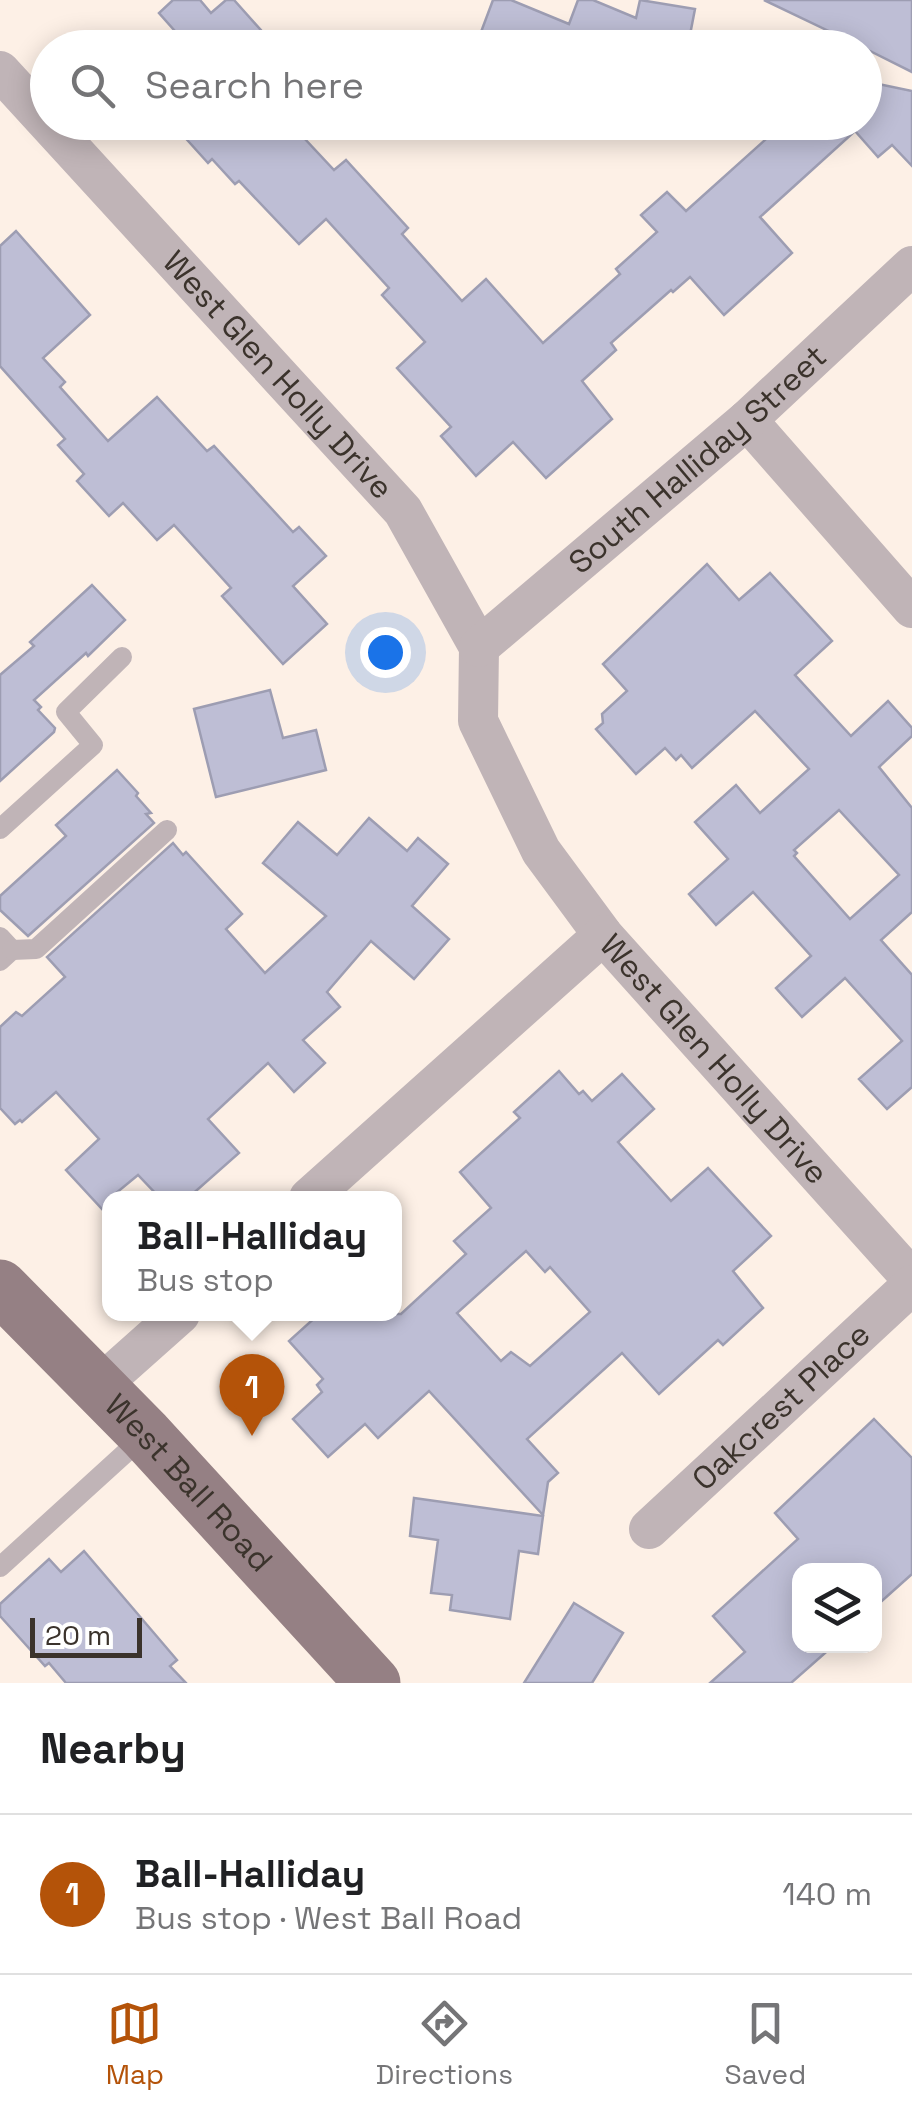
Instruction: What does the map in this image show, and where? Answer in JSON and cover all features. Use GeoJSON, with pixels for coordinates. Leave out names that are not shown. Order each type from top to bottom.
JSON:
{"type":"FeatureCollection","features":[{"type":"Feature","properties":{"kind":"main road","name":"West Ball Road"},"geometry":{"type":"LineString","coordinates":[[0,1287],[145,1434],[373,1683]]}},
{"type":"Feature","properties":{"kind":"street","name":"West Glen Holly Drive"},"geometry":{"type":"LineString","coordinates":[[0,71],[30,104]]}},
{"type":"Feature","properties":{"kind":"street","name":"West Glen Holly Drive"},"geometry":{"type":"LineString","coordinates":[[63,140],[403,511],[480,647],[461,724],[542,851],[603,936],[912,1282]]}},
{"type":"Feature","properties":{"kind":"street","name":"South Halliday Street"},"geometry":{"type":"LineString","coordinates":[[480,647],[747,420],[912,266]]}},
{"type":"Feature","properties":{"kind":"street"},"geometry":{"type":"LineString","coordinates":[[747,420],[912,608]]}},
{"type":"Feature","properties":{"kind":"street"},"geometry":{"type":"LineString","coordinates":[[317,1191],[603,936]]}},
{"type":"Feature","properties":{"kind":"street","name":"Oakcrest Place"},"geometry":{"type":"LineString","coordinates":[[649,1529],[912,1282]]}},
{"type":"Feature","properties":{"kind":"street"},"geometry":{"type":"LineString","coordinates":[[98,1387],[172,1321]]}},
{"type":"Feature","properties":{"kind":"lane"},"geometry":{"type":"LineString","coordinates":[[0,829],[93,744],[66,712],[122,657]]}},
{"type":"Feature","properties":{"kind":"lane"},"geometry":{"type":"LineString","coordinates":[[4,949],[36,949],[166,830]]}},
{"type":"Feature","properties":{"kind":"lane"},"geometry":{"type":"LineString","coordinates":[[0,1568],[145,1434]]}},
{"type":"Feature","properties":{"kind":"building"},"geometry":{"type":"Polygon","coordinates":[[[173,0],[200,0],[211,13],[226,0],[234,0],[261,30],[174,30],[159,13],[173,0]]]}},
{"type":"Feature","properties":{"kind":"building"},"geometry":{"type":"Polygon","coordinates":[[[493,0],[511,0],[569,24],[578,0],[593,0],[636,18],[640,0],[695,9],[691,30],[482,30],[493,0]]]}},
{"type":"Feature","properties":{"kind":"building"},"geometry":{"type":"Polygon","coordinates":[[[764,0],[912,0],[912,72],[882,57],[882,30],[826,30],[764,0]]]}},
{"type":"Feature","properties":{"kind":"building"},"geometry":{"type":"Polygon","coordinates":[[[882,85],[912,91],[912,166],[892,145],[878,157],[863,140],[882,140],[882,85]]]}},
{"type":"Feature","properties":{"kind":"building"},"geometry":{"type":"Polygon","coordinates":[[[187,140],[306,140],[334,170],[346,160],[408,228],[402,234],[462,301],[486,279],[543,343],[620,274],[616,269],[657,232],[641,215],[667,192],[686,211],[765,140],[845,140],[760,217],[792,253],[724,315],[690,277],[611,343],[616,350],[582,381],[612,419],[546,478],[513,442],[476,476],[441,436],[451,427],[397,368],[425,342],[382,295],[389,288],[326,219],[299,244],[239,181],[235,184],[212,159],[208,163],[187,140]]]}},
{"type":"Feature","properties":{"kind":"building"},"geometry":{"type":"Polygon","coordinates":[[[16,231],[90,315],[43,358],[65,382],[60,387],[108,441],[157,397],[207,451],[214,446],[293,532],[299,527],[326,556],[293,586],[327,624],[283,664],[222,596],[231,588],[174,525],[157,540],[123,503],[109,516],[77,481],[84,474],[58,445],[65,439],[0,366],[0,246],[16,231]]]}},
{"type":"Feature","properties":{"kind":"building"},"geometry":{"type":"Polygon","coordinates":[[[707,564],[739,600],[770,573],[832,641],[795,675],[851,736],[888,701],[912,728],[912,736],[879,767],[912,808],[912,912],[881,940],[912,975],[912,1087],[887,1109],[859,1079],[902,1041],[845,978],[802,1017],[776,988],[811,956],[753,892],[716,925],[689,894],[728,859],[695,822],[736,785],[760,813],[809,769],[755,711],[692,768],[681,755],[676,760],[665,748],[636,774],[596,729],[603,723],[602,714],[627,691],[603,664],[707,564]],[[839,810],[794,850],[794,856],[850,919],[899,875],[839,810]]]}},
{"type":"Feature","properties":{"kind":"building"},"geometry":{"type":"Polygon","coordinates":[[[92,585],[125,620],[34,700],[54,732],[0,781],[0,675],[34,646],[30,642],[92,585]]]}},
{"type":"Feature","properties":{"kind":"building"},"geometry":{"type":"Polygon","coordinates":[[[270,690],[283,738],[316,730],[326,770],[216,797],[194,709],[270,690]]]}},
{"type":"Feature","properties":{"kind":"building"},"geometry":{"type":"Polygon","coordinates":[[[117,770],[138,793],[136,796],[151,813],[146,814],[154,823],[28,936],[0,910],[0,896],[66,836],[56,825],[117,770]]]}},
{"type":"Feature","properties":{"kind":"building"},"geometry":{"type":"Polygon","coordinates":[[[369,818],[407,851],[418,838],[448,864],[412,906],[449,939],[414,979],[371,941],[327,992],[340,1007],[303,1040],[325,1063],[294,1092],[268,1063],[208,1119],[239,1153],[196,1191],[153,1191],[138,1175],[119,1191],[102,1191],[102,1209],[66,1170],[99,1139],[56,1092],[15,1124],[0,1108],[0,1027],[16,1012],[22,1016],[65,977],[47,957],[173,843],[183,855],[186,852],[242,914],[226,929],[265,973],[326,916],[263,863],[298,822],[337,855],[369,818]]]}},
{"type":"Feature","properties":{"kind":"building"},"geometry":{"type":"Polygon","coordinates":[[[559,1071],[579,1094],[583,1091],[592,1101],[622,1074],[654,1109],[618,1142],[671,1201],[708,1168],[771,1236],[733,1271],[763,1308],[723,1345],[718,1340],[659,1394],[622,1353],[527,1439],[558,1473],[548,1482],[543,1515],[429,1391],[378,1438],[365,1424],[328,1457],[293,1419],[322,1392],[317,1385],[323,1379],[289,1341],[311,1321],[402,1321],[402,1313],[466,1254],[454,1241],[491,1208],[460,1172],[520,1118],[514,1112],[559,1071]],[[526,1251],[457,1313],[501,1361],[511,1352],[530,1366],[590,1312],[550,1267],[545,1272],[526,1251]]]}},
{"type":"Feature","properties":{"kind":"building"},"geometry":{"type":"Polygon","coordinates":[[[874,1419],[912,1458],[912,1574],[882,1601],[882,1563],[792,1563],[792,1653],[825,1653],[791,1683],[710,1683],[745,1652],[713,1616],[798,1539],[775,1513],[874,1419]]]}},
{"type":"Feature","properties":{"kind":"building"},"geometry":{"type":"Polygon","coordinates":[[[414,1498],[543,1516],[538,1554],[519,1551],[510,1619],[450,1610],[452,1595],[431,1593],[438,1540],[410,1536],[414,1498]]]}},
{"type":"Feature","properties":{"kind":"building"},"geometry":{"type":"Polygon","coordinates":[[[84,1551],[177,1660],[170,1666],[186,1683],[66,1683],[49,1663],[45,1666],[0,1616],[0,1604],[49,1559],[61,1572],[84,1551]]]}},
{"type":"Feature","properties":{"kind":"building"},"geometry":{"type":"Polygon","coordinates":[[[574,1603],[623,1633],[592,1683],[524,1683],[574,1603]]]}},
{"type":"Feature","properties":{"kind":"place","name":"Ball-Halliday"},"geometry":{"type":"Point","coordinates":[252,1436]}}]}
